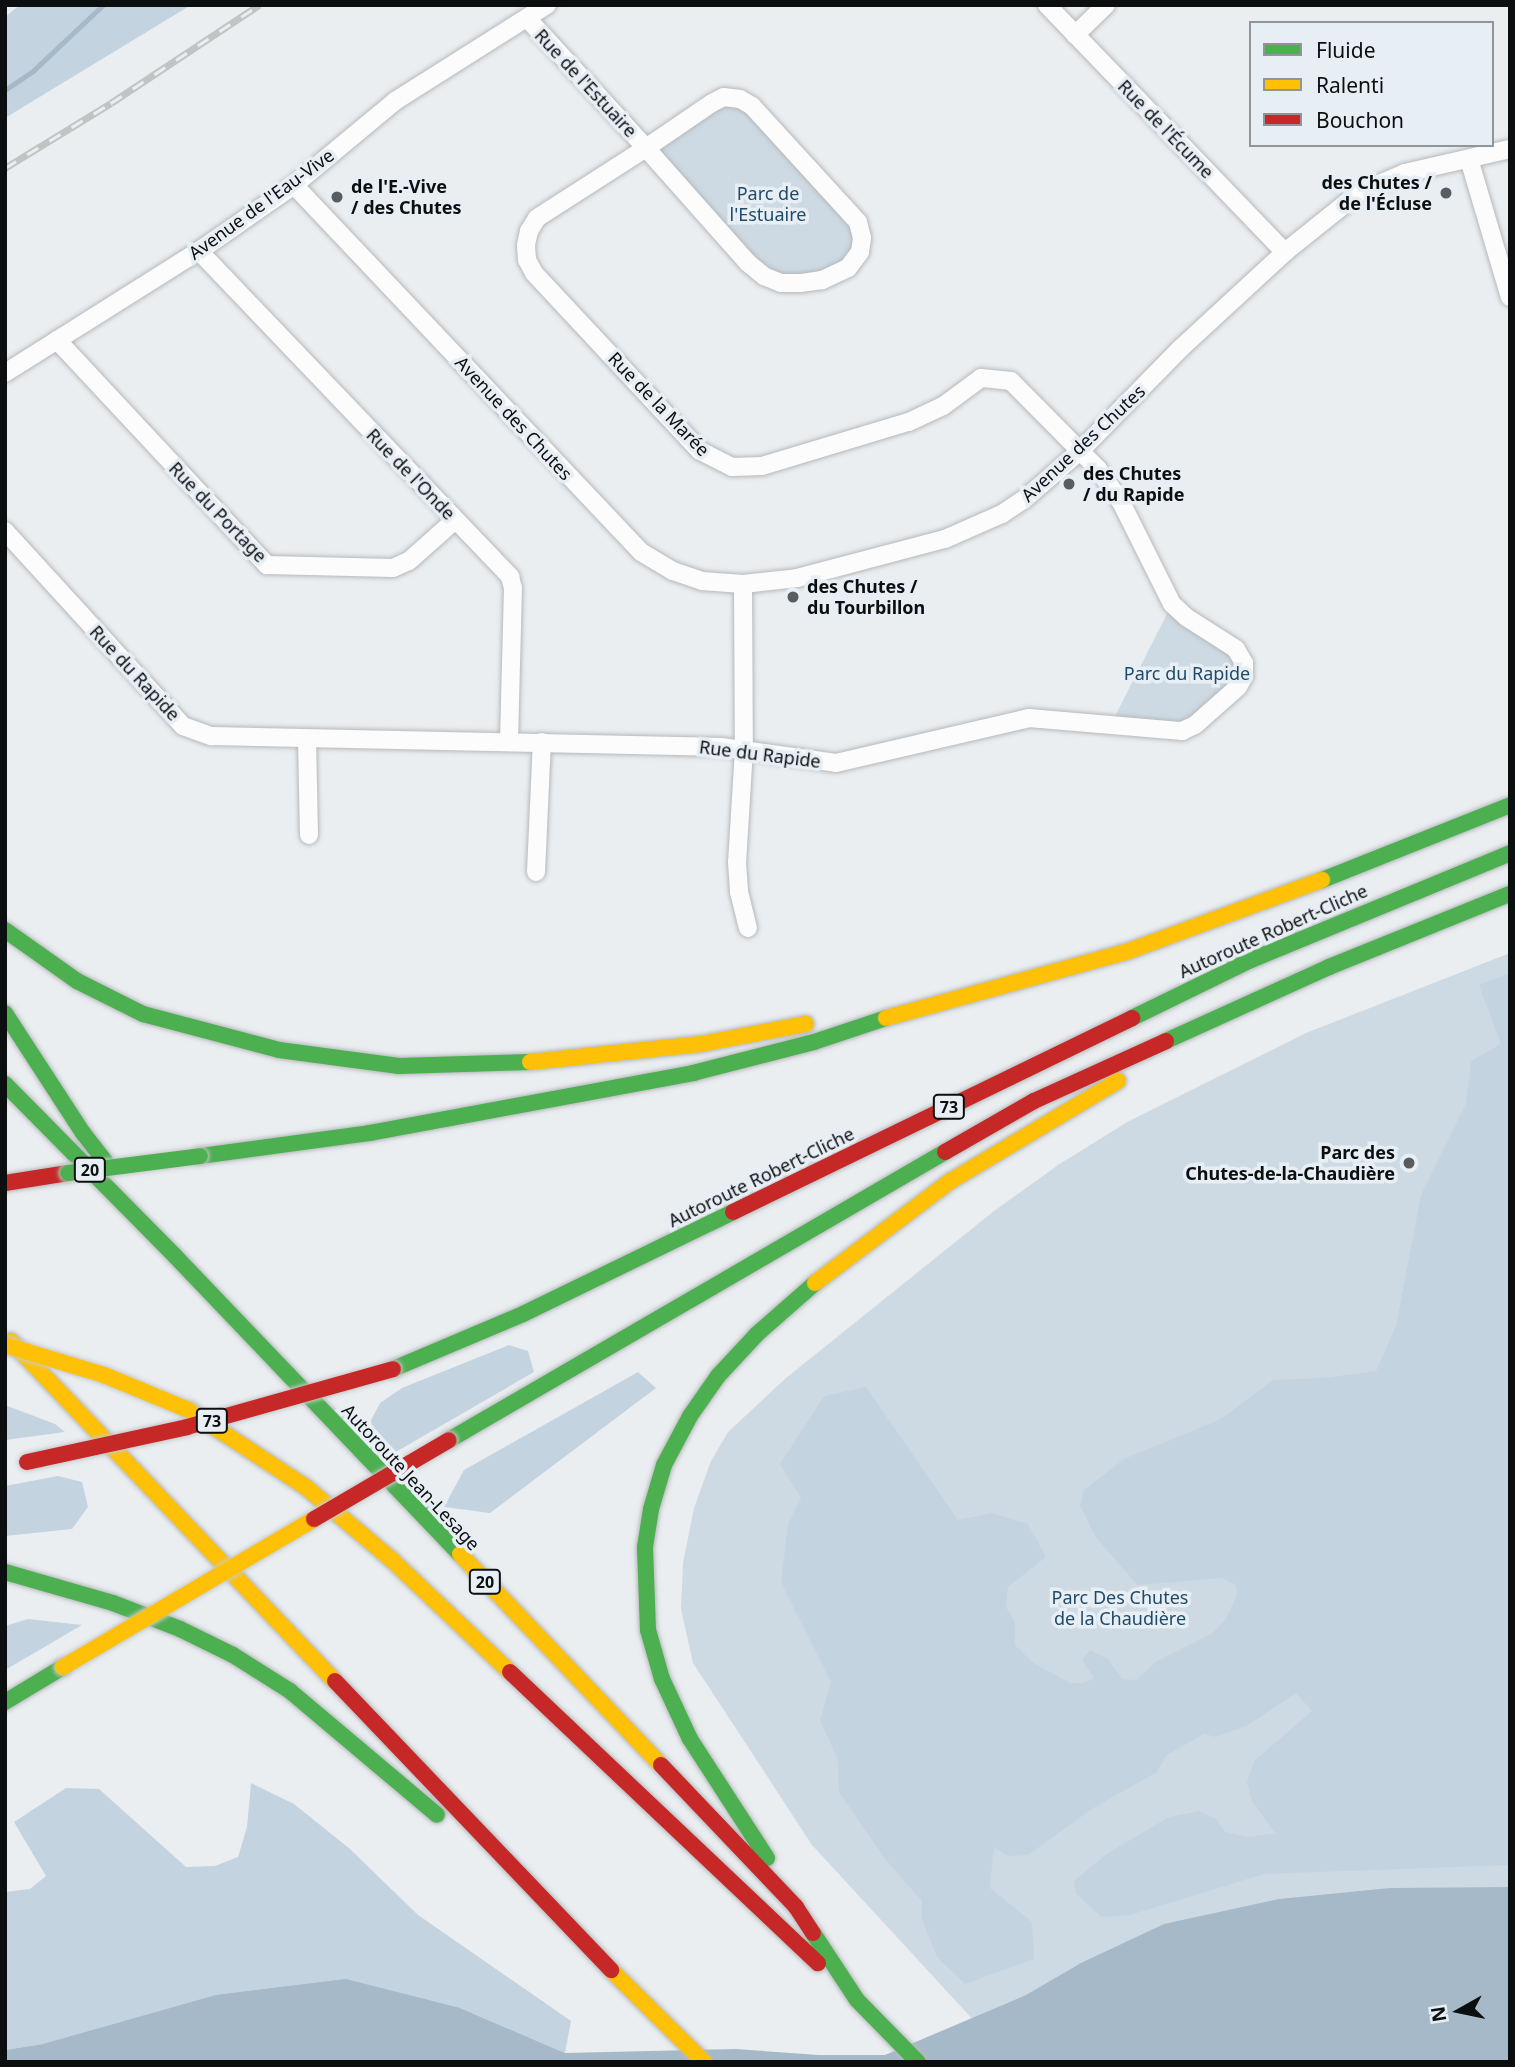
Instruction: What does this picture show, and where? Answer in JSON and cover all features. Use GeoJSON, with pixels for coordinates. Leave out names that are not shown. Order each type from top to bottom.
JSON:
{"type":"FeatureCollection","features":[{"type":"Feature","properties":{"kind":"highway"},"geometry":{"type":"LineString","coordinates":[[1456,826],[1510,797]]}},
{"type":"Feature","properties":{"kind":"highway","name":"Autoroute Robert-Cliche"},"geometry":{"type":"LineString","coordinates":[[5,1183],[370,1133],[693,1073],[814,1042],[891,1016],[1126,952],[1270,900],[1510,805]]}},
{"type":"Feature","properties":{"kind":"highway","name":"Autoroute Robert-Cliche"},"geometry":{"type":"LineString","coordinates":[[5,1466],[187,1427],[393,1368],[523,1314],[1251,960],[1510,853]]}},
{"type":"Feature","properties":{"kind":"highway"},"geometry":{"type":"LineString","coordinates":[[6,1702],[449,1440],[1034,1101],[1133,1055],[1206,1026],[1329,967],[1510,894]]}},
{"type":"Feature","properties":{"kind":"highway"},"geometry":{"type":"LineString","coordinates":[[5,930],[77,981],[143,1014],[279,1050],[398,1066],[496,1065],[586,1057],[701,1044],[837,1018],[891,1016]]}},
{"type":"Feature","properties":{"kind":"highway"},"geometry":{"type":"LineString","coordinates":[[5,1013],[83,1133],[136,1200],[175,1256]]}},
{"type":"Feature","properties":{"kind":"highway"},"geometry":{"type":"LineString","coordinates":[[796,1907],[691,1739],[662,1679],[648,1630],[645,1547],[650,1509],[664,1465],[690,1416],[718,1376],[757,1334],[821,1278],[949,1182],[1206,1026]]}},
{"type":"Feature","properties":{"kind":"highway","name":"Autoroute Jean-Lesage"},"geometry":{"type":"LineString","coordinates":[[5,1084],[175,1256],[796,1907],[857,2000],[918,2062]]}},
{"type":"Feature","properties":{"kind":"highway"},"geometry":{"type":"LineString","coordinates":[[5,1175],[68,1173]]}},
{"type":"Feature","properties":{"kind":"highway"},"geometry":{"type":"LineString","coordinates":[[5,1335],[592,1951],[704,2062]]}},
{"type":"Feature","properties":{"kind":"highway"},"geometry":{"type":"LineString","coordinates":[[5,1345],[104,1375],[189,1410],[307,1488],[392,1560],[857,2000]]}},
{"type":"Feature","properties":{"kind":"highway"},"geometry":{"type":"LineString","coordinates":[[5,1572],[57,1585],[180,1629],[233,1656],[299,1698],[592,1951]]}},
{"type":"Feature","properties":{"kind":"highway"},"geometry":{"type":"LineString","coordinates":[[5,1579],[57,1585]]}},
{"type":"Feature","properties":{"kind":"street","name":"Avenue de l'Eau-Vive"},"geometry":{"type":"LineString","coordinates":[[5,373],[199,251],[294,185],[395,101],[547,5]]}},
{"type":"Feature","properties":{"kind":"street","name":"Rue de l'Écume"},"geometry":{"type":"LineString","coordinates":[[1047,5],[1285,252]]}},
{"type":"Feature","properties":{"kind":"street"},"geometry":{"type":"LineString","coordinates":[[1075,34],[1106,5]]}},
{"type":"Feature","properties":{"kind":"street","name":"Rue de l'Estuaire"},"geometry":{"type":"LineString","coordinates":[[527,18],[748,263],[764,276],[781,283],[822,280],[848,268],[860,253],[862,238],[858,222],[752,106],[740,99],[724,97],[712,103],[646,148]]}},
{"type":"Feature","properties":{"kind":"street","name":"Rue de la Marée"},"geometry":{"type":"LineString","coordinates":[[646,148],[537,218],[529,231],[527,260],[534,273],[701,452],[732,467],[762,466],[908,422],[943,405],[981,378],[1012,382],[1081,450]]}},
{"type":"Feature","properties":{"kind":"street","name":"Avenue des Chutes"},"geometry":{"type":"LineString","coordinates":[[294,185],[641,552],[673,571],[702,581],[743,584],[797,578],[976,528],[1027,497],[1081,450],[1181,348],[1285,252],[1360,192],[1405,173],[1510,149]]}},
{"type":"Feature","properties":{"kind":"street"},"geometry":{"type":"LineString","coordinates":[[1469,159],[1510,297]]}},
{"type":"Feature","properties":{"kind":"street","name":"Rue de l'Onde"},"geometry":{"type":"LineString","coordinates":[[199,251],[510,577],[513,588],[509,742]]}},
{"type":"Feature","properties":{"kind":"street","name":"Rue du Portage"},"geometry":{"type":"LineString","coordinates":[[57,340],[267,565],[393,568],[410,561],[455,520]]}},
{"type":"Feature","properties":{"kind":"street","name":"Rue du Rapide"},"geometry":{"type":"LineString","coordinates":[[5,531],[183,726],[211,736],[744,749],[820,762],[849,761],[1029,718],[1182,731],[1195,725],[1238,687],[1244,676],[1244,663],[1236,649],[1186,617],[1171,604],[1121,502],[1081,450]]}},
{"type":"Feature","properties":{"kind":"street"},"geometry":{"type":"LineString","coordinates":[[743,584],[744,749],[737,862],[739,892],[748,928]]}},
{"type":"Feature","properties":{"kind":"street"},"geometry":{"type":"LineString","coordinates":[[307,739],[309,835]]}},
{"type":"Feature","properties":{"kind":"street"},"geometry":{"type":"LineString","coordinates":[[536,872],[542,742]]}},
{"type":"Feature","properties":{"kind":"green space","name":"Parc de l'Estuaire"},"geometry":{"type":"Polygon","coordinates":[[[740,99],[858,222],[860,252],[822,280],[764,276],[646,148],[712,103],[740,99]]]}},
{"type":"Feature","properties":{"kind":"green space","name":"Parc du Rapide"},"geometry":{"type":"Polygon","coordinates":[[[1172,604],[1236,649],[1244,676],[1195,725],[1111,724],[1172,604]]]}},
{"type":"Feature","properties":{"kind":"green space","name":"Parc Des Chutes de la Chaudière"},"geometry":{"type":"Polygon","coordinates":[[[1510,953],[1510,2062],[1012,2062],[812,1845],[693,1663],[681,1609],[683,1563],[694,1508],[711,1461],[728,1432],[786,1378],[994,1211],[1058,1165],[1129,1121],[1306,1033],[1510,953]]]}},
{"type":"Feature","properties":{"kind":"shaded area"},"geometry":{"type":"Polygon","coordinates":[[[20,5],[191,5],[5,118],[5,17],[20,5]]]}},
{"type":"Feature","properties":{"kind":"shaded area"},"geometry":{"type":"Polygon","coordinates":[[[1510,973],[1510,1865],[1264,1874],[1130,1915],[1101,1917],[1076,1893],[1074,1881],[1108,1853],[1169,1817],[1199,1811],[1215,1818],[1225,1832],[1247,1837],[1275,1833],[1252,1801],[1247,1782],[1254,1761],[1312,1711],[1296,1693],[1248,1725],[1216,1737],[1204,1734],[1167,1755],[1157,1772],[1092,1809],[1028,1855],[1009,1856],[994,1847],[990,1888],[1032,1922],[1034,1959],[965,1984],[937,1957],[922,1919],[922,1901],[885,1859],[839,1792],[838,1760],[820,1720],[831,1682],[781,1583],[788,1524],[801,1498],[780,1464],[824,1396],[866,1387],[958,1520],[992,1513],[1028,1524],[1046,1557],[1008,1587],[1006,1607],[1015,1622],[1015,1645],[1032,1662],[1070,1683],[1084,1683],[1094,1678],[1082,1660],[1090,1650],[1108,1659],[1122,1679],[1136,1680],[1157,1661],[1213,1633],[1226,1618],[1237,1595],[1236,1585],[1223,1578],[1137,1585],[1094,1535],[1080,1505],[1084,1490],[1124,1459],[1221,1419],[1273,1380],[1324,1378],[1376,1371],[1396,1326],[1421,1195],[1466,1103],[1471,1061],[1501,1044],[1479,985],[1510,973]]]}},
{"type":"Feature","properties":{"kind":"shaded area"},"geometry":{"type":"Polygon","coordinates":[[[509,1345],[528,1351],[534,1372],[394,1453],[370,1422],[380,1403],[402,1388],[509,1345]]]}},
{"type":"Feature","properties":{"kind":"shaded area"},"geometry":{"type":"Polygon","coordinates":[[[638,1372],[656,1388],[490,1513],[444,1507],[464,1470],[638,1372]]]}},
{"type":"Feature","properties":{"kind":"shaded area"},"geometry":{"type":"Polygon","coordinates":[[[5,1405],[55,1424],[65,1432],[5,1440],[5,1405]]]}},
{"type":"Feature","properties":{"kind":"shaded area"},"geometry":{"type":"Polygon","coordinates":[[[58,1476],[82,1482],[88,1507],[72,1529],[5,1536],[5,1486],[58,1476]]]}},
{"type":"Feature","properties":{"kind":"shaded area"},"geometry":{"type":"Polygon","coordinates":[[[28,1619],[82,1625],[5,1670],[5,1626],[28,1619]]]}},
{"type":"Feature","properties":{"kind":"shaded area"},"geometry":{"type":"Polygon","coordinates":[[[251,1783],[294,1804],[350,1849],[418,1915],[571,2021],[565,2053],[460,2008],[43,2044],[5,2050],[5,1892],[30,1889],[46,1876],[14,1822],[66,1788],[99,1789],[186,1867],[215,1866],[238,1857],[247,1827],[251,1783]]]}},
{"type":"Feature","properties":{"kind":"shaded area"},"geometry":{"type":"Polygon","coordinates":[[[1510,1887],[1510,2062],[5,2062],[5,2050],[43,2044],[216,1995],[346,1979],[460,2008],[565,2053],[736,2049],[819,2055],[885,2055],[1026,1995],[1081,1963],[1164,1924],[1279,1899],[1390,1888],[1510,1887]]]}},
{"type":"Feature","properties":{"kind":"waterway"},"geometry":{"type":"LineString","coordinates":[[5,90],[33,71],[103,5]]}},
{"type":"Feature","properties":{"kind":"railway"},"geometry":{"type":"LineString","coordinates":[[5,168],[111,103],[259,5]]}},
{"type":"Feature","properties":{"kind":"traffic: fast"},"geometry":{"type":"LineString","coordinates":[[1322,880],[1510,805]]}},
{"type":"Feature","properties":{"kind":"traffic: fast"},"geometry":{"type":"LineString","coordinates":[[1132,1018],[1251,960],[1510,853]]}},
{"type":"Feature","properties":{"kind":"traffic: fast"},"geometry":{"type":"LineString","coordinates":[[1166,1041],[1329,967],[1510,894]]}},
{"type":"Feature","properties":{"kind":"traffic: fast"},"geometry":{"type":"LineString","coordinates":[[5,930],[77,981],[143,1014],[279,1050],[399,1066],[530,1062]]}},
{"type":"Feature","properties":{"kind":"traffic: fast"},"geometry":{"type":"LineString","coordinates":[[5,1013],[83,1133],[106,1162]]}},
{"type":"Feature","properties":{"kind":"traffic: fast"},"geometry":{"type":"LineString","coordinates":[[200,1156],[370,1133],[693,1073],[814,1042],[886,1018]]}},
{"type":"Feature","properties":{"kind":"traffic: fast"},"geometry":{"type":"LineString","coordinates":[[5,1084],[175,1256],[460,1554]]}},
{"type":"Feature","properties":{"kind":"traffic: fast"},"geometry":{"type":"LineString","coordinates":[[449,1440],[945,1152]]}},
{"type":"Feature","properties":{"kind":"traffic: fast"},"geometry":{"type":"LineString","coordinates":[[68,1173],[200,1156]]}},
{"type":"Feature","properties":{"kind":"traffic: fast"},"geometry":{"type":"LineString","coordinates":[[393,1369],[523,1314],[733,1212]]}},
{"type":"Feature","properties":{"kind":"traffic: fast"},"geometry":{"type":"LineString","coordinates":[[767,1858],[690,1739],[662,1679],[648,1630],[645,1547],[651,1509],[664,1465],[690,1416],[718,1376],[757,1334],[815,1283]]}},
{"type":"Feature","properties":{"kind":"traffic: fast"},"geometry":{"type":"LineString","coordinates":[[5,1572],[113,1603],[180,1629],[233,1655],[290,1691],[437,1815]]}},
{"type":"Feature","properties":{"kind":"traffic: fast"},"geometry":{"type":"LineString","coordinates":[[5,1702],[63,1667]]}},
{"type":"Feature","properties":{"kind":"traffic: fast"},"geometry":{"type":"LineString","coordinates":[[813,1933],[857,2000],[918,2062]]}},
{"type":"Feature","properties":{"kind":"traffic: slow"},"geometry":{"type":"LineString","coordinates":[[886,1018],[1126,952],[1322,880]]}},
{"type":"Feature","properties":{"kind":"traffic: slow"},"geometry":{"type":"LineString","coordinates":[[530,1062],[701,1044],[806,1024]]}},
{"type":"Feature","properties":{"kind":"traffic: slow"},"geometry":{"type":"LineString","coordinates":[[815,1283],[949,1182],[1118,1081]]}},
{"type":"Feature","properties":{"kind":"traffic: slow"},"geometry":{"type":"LineString","coordinates":[[11,1341],[335,1681]]}},
{"type":"Feature","properties":{"kind":"traffic: slow"},"geometry":{"type":"LineString","coordinates":[[5,1345],[104,1375],[189,1410]]}},
{"type":"Feature","properties":{"kind":"traffic: slow"},"geometry":{"type":"LineString","coordinates":[[190,1411],[307,1488],[392,1560],[510,1672]]}},
{"type":"Feature","properties":{"kind":"traffic: slow"},"geometry":{"type":"LineString","coordinates":[[63,1667],[314,1519]]}},
{"type":"Feature","properties":{"kind":"traffic: slow"},"geometry":{"type":"LineString","coordinates":[[460,1554],[661,1765]]}},
{"type":"Feature","properties":{"kind":"traffic: slow"},"geometry":{"type":"LineString","coordinates":[[611,1970],[704,2062]]}},
{"type":"Feature","properties":{"kind":"traffic: jam"},"geometry":{"type":"LineString","coordinates":[[733,1212],[1132,1018]]}},
{"type":"Feature","properties":{"kind":"traffic: jam"},"geometry":{"type":"LineString","coordinates":[[945,1152],[1034,1101],[1166,1041]]}},
{"type":"Feature","properties":{"kind":"traffic: jam"},"geometry":{"type":"LineString","coordinates":[[5,1183],[68,1173]]}},
{"type":"Feature","properties":{"kind":"traffic: jam"},"geometry":{"type":"LineString","coordinates":[[27,1462],[187,1427],[393,1369]]}},
{"type":"Feature","properties":{"kind":"traffic: jam"},"geometry":{"type":"LineString","coordinates":[[314,1519],[449,1440]]}},
{"type":"Feature","properties":{"kind":"traffic: jam"},"geometry":{"type":"LineString","coordinates":[[510,1672],[818,1963]]}},
{"type":"Feature","properties":{"kind":"traffic: jam"},"geometry":{"type":"LineString","coordinates":[[335,1681],[611,1970]]}},
{"type":"Feature","properties":{"kind":"traffic: jam"},"geometry":{"type":"LineString","coordinates":[[661,1765],[796,1907],[813,1933]]}},
{"type":"Feature","properties":{"kind":"place","name":"des Chutes / de l'Écluse"},"geometry":{"type":"Point","coordinates":[1446,193]}},
{"type":"Feature","properties":{"kind":"place","name":"de l'E.-Vive / des Chutes"},"geometry":{"type":"Point","coordinates":[337,197]}},
{"type":"Feature","properties":{"kind":"place","name":"des Chutes / du Rapide"},"geometry":{"type":"Point","coordinates":[1069,484]}},
{"type":"Feature","properties":{"kind":"place","name":"des Chutes / du Tourbillon"},"geometry":{"type":"Point","coordinates":[793,597]}},
{"type":"Feature","properties":{"kind":"place","name":"Parc des Chutes-de-la-Chaudière"},"geometry":{"type":"Point","coordinates":[1409,1163]}}]}
